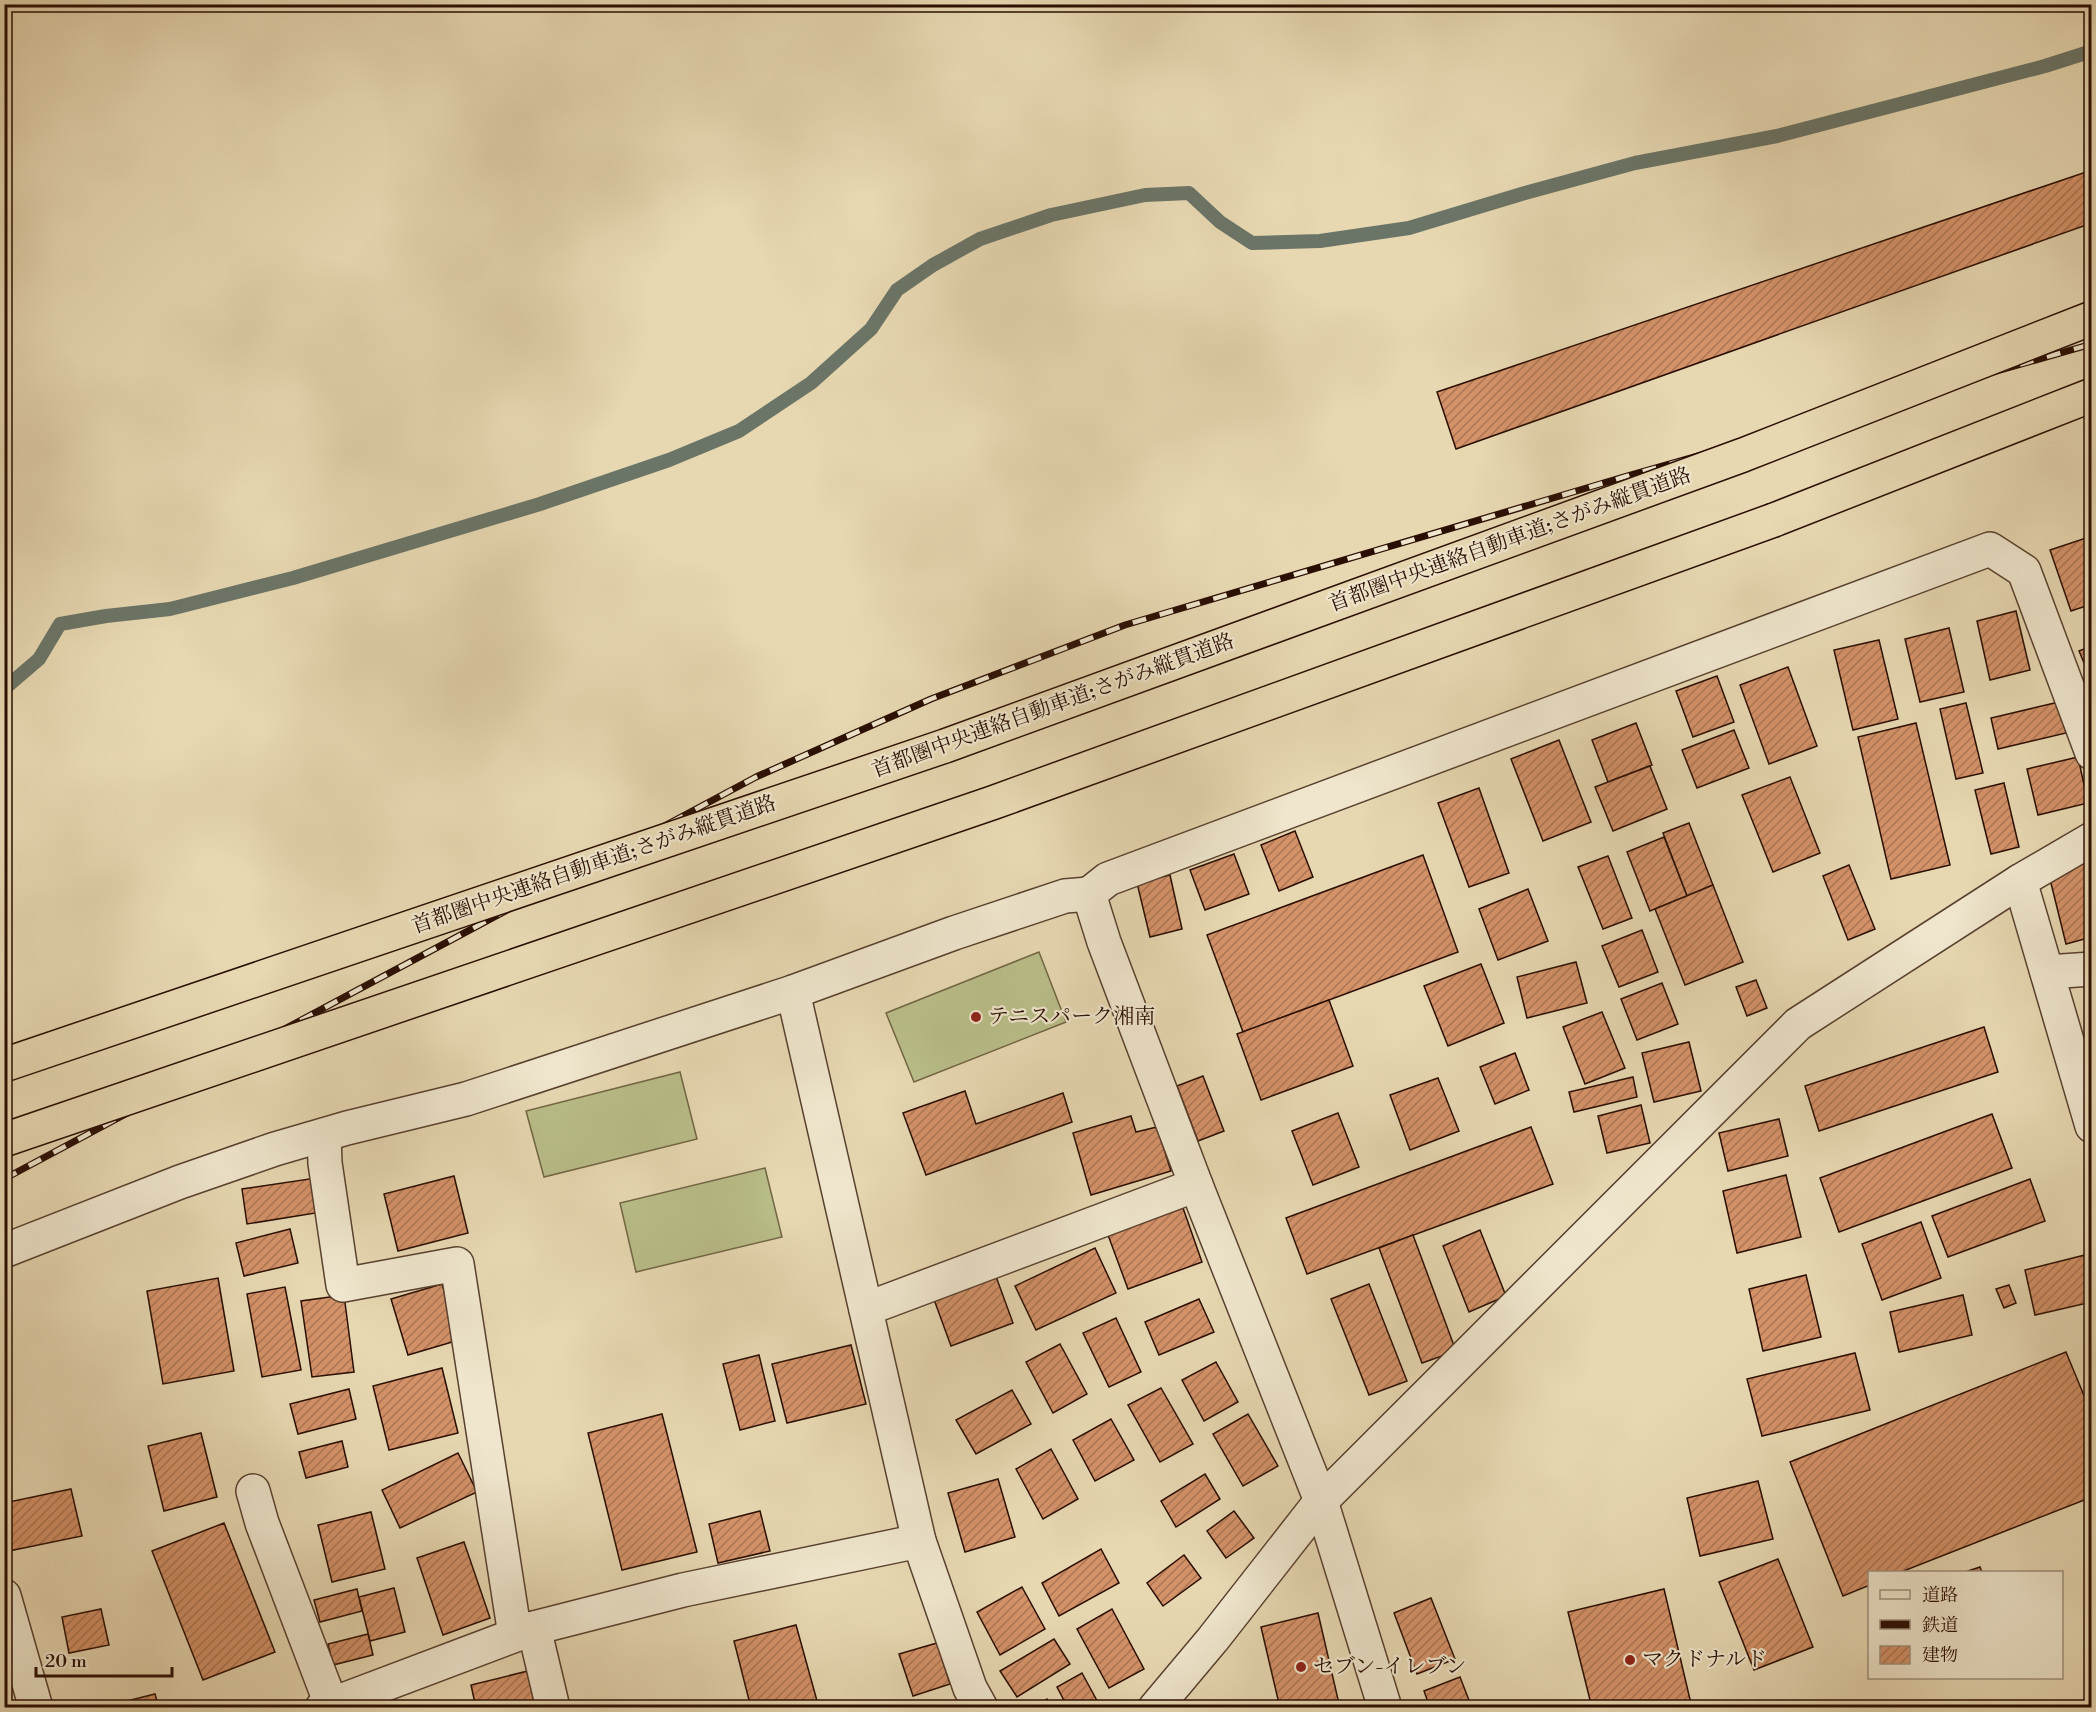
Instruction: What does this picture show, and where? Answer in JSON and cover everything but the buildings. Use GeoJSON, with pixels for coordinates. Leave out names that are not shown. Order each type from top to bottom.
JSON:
{"type":"FeatureCollection","features":[{"type":"Feature","properties":{"kind":"highway","name":"首都圏中央連絡自動車道;さがみ縦貫道路"},"geometry":{"type":"LineString","coordinates":[[4,1065],[945,746],[1743,455],[2091,318]]}},
{"type":"Feature","properties":{"kind":"highway"},"geometry":{"type":"LineString","coordinates":[[4,1140],[992,803],[1774,520],[2091,395]]}},
{"type":"Feature","properties":{"kind":"street"},"geometry":{"type":"LineString","coordinates":[[4,1251],[180,1182],[275,1149],[466,1099],[793,992],[954,933],[1065,896],[1089,894],[1108,879],[1990,549],[2024,571],[2091,753]]}},
{"type":"Feature","properties":{"kind":"street"},"geometry":{"type":"LineString","coordinates":[[1155,1707],[1213,1639],[1321,1501],[1798,1024],[2020,881],[2091,839]]}},
{"type":"Feature","properties":{"kind":"street"},"geometry":{"type":"LineString","coordinates":[[2020,881],[2091,1126]]}},
{"type":"Feature","properties":{"kind":"street"},"geometry":{"type":"LineString","coordinates":[[1089,894],[1108,953],[1196,1185],[1321,1501],[1385,1707]]}},
{"type":"Feature","properties":{"kind":"street"},"geometry":{"type":"LineString","coordinates":[[2047,972],[2091,969]]}},
{"type":"Feature","properties":{"kind":"street"},"geometry":{"type":"LineString","coordinates":[[793,992],[920,1541],[970,1688],[981,1707]]}},
{"type":"Feature","properties":{"kind":"street"},"geometry":{"type":"LineString","coordinates":[[324,1135],[325,1163],[343,1285],[457,1264],[524,1631],[553,1707]]}},
{"type":"Feature","properties":{"kind":"street"},"geometry":{"type":"LineString","coordinates":[[866,1309],[1196,1185]]}},
{"type":"Feature","properties":{"kind":"street"},"geometry":{"type":"LineString","coordinates":[[253,1491],[262,1524],[327,1706],[524,1631],[683,1590],[920,1541]]}},
{"type":"Feature","properties":{"kind":"street"},"geometry":{"type":"LineString","coordinates":[[4,1596],[36,1707]]}},
{"type":"Feature","properties":{"kind":"green space","name":"テニスパーク湘南"},"geometry":{"type":"Polygon","coordinates":[[[1039,952],[1066,1022],[914,1082],[886,1013],[1039,952]]]}},
{"type":"Feature","properties":{"kind":"green space"},"geometry":{"type":"Polygon","coordinates":[[[680,1072],[697,1139],[544,1177],[526,1111],[680,1072]]]}},
{"type":"Feature","properties":{"kind":"green space"},"geometry":{"type":"Polygon","coordinates":[[[765,1168],[782,1237],[636,1272],[620,1203],[765,1168]]]}},
{"type":"Feature","properties":{"kind":"waterway"},"geometry":{"type":"LineString","coordinates":[[4,689],[39,659],[60,624],[170,609],[293,578],[540,504],[669,460],[739,431],[811,383],[871,329],[897,290],[933,265],[980,239],[1051,215],[1145,195],[1189,193],[1220,222],[1252,243],[1320,241],[1409,228],[1635,163],[1777,136],[2045,66],[2092,51]]}},
{"type":"Feature","properties":{"kind":"railway"},"geometry":{"type":"LineString","coordinates":[[4,1179],[756,777],[931,699],[1125,625],[1627,476],[2092,344]]}},
{"type":"Feature","properties":{"kind":"place","name":"テニスパーク湘南"},"geometry":{"type":"Point","coordinates":[976,1017]}},
{"type":"Feature","properties":{"kind":"place","name":"マクドナルド"},"geometry":{"type":"Point","coordinates":[1630,1660]}},
{"type":"Feature","properties":{"kind":"place","name":"セブン-イレブン"},"geometry":{"type":"Point","coordinates":[1301,1667]}}]}
